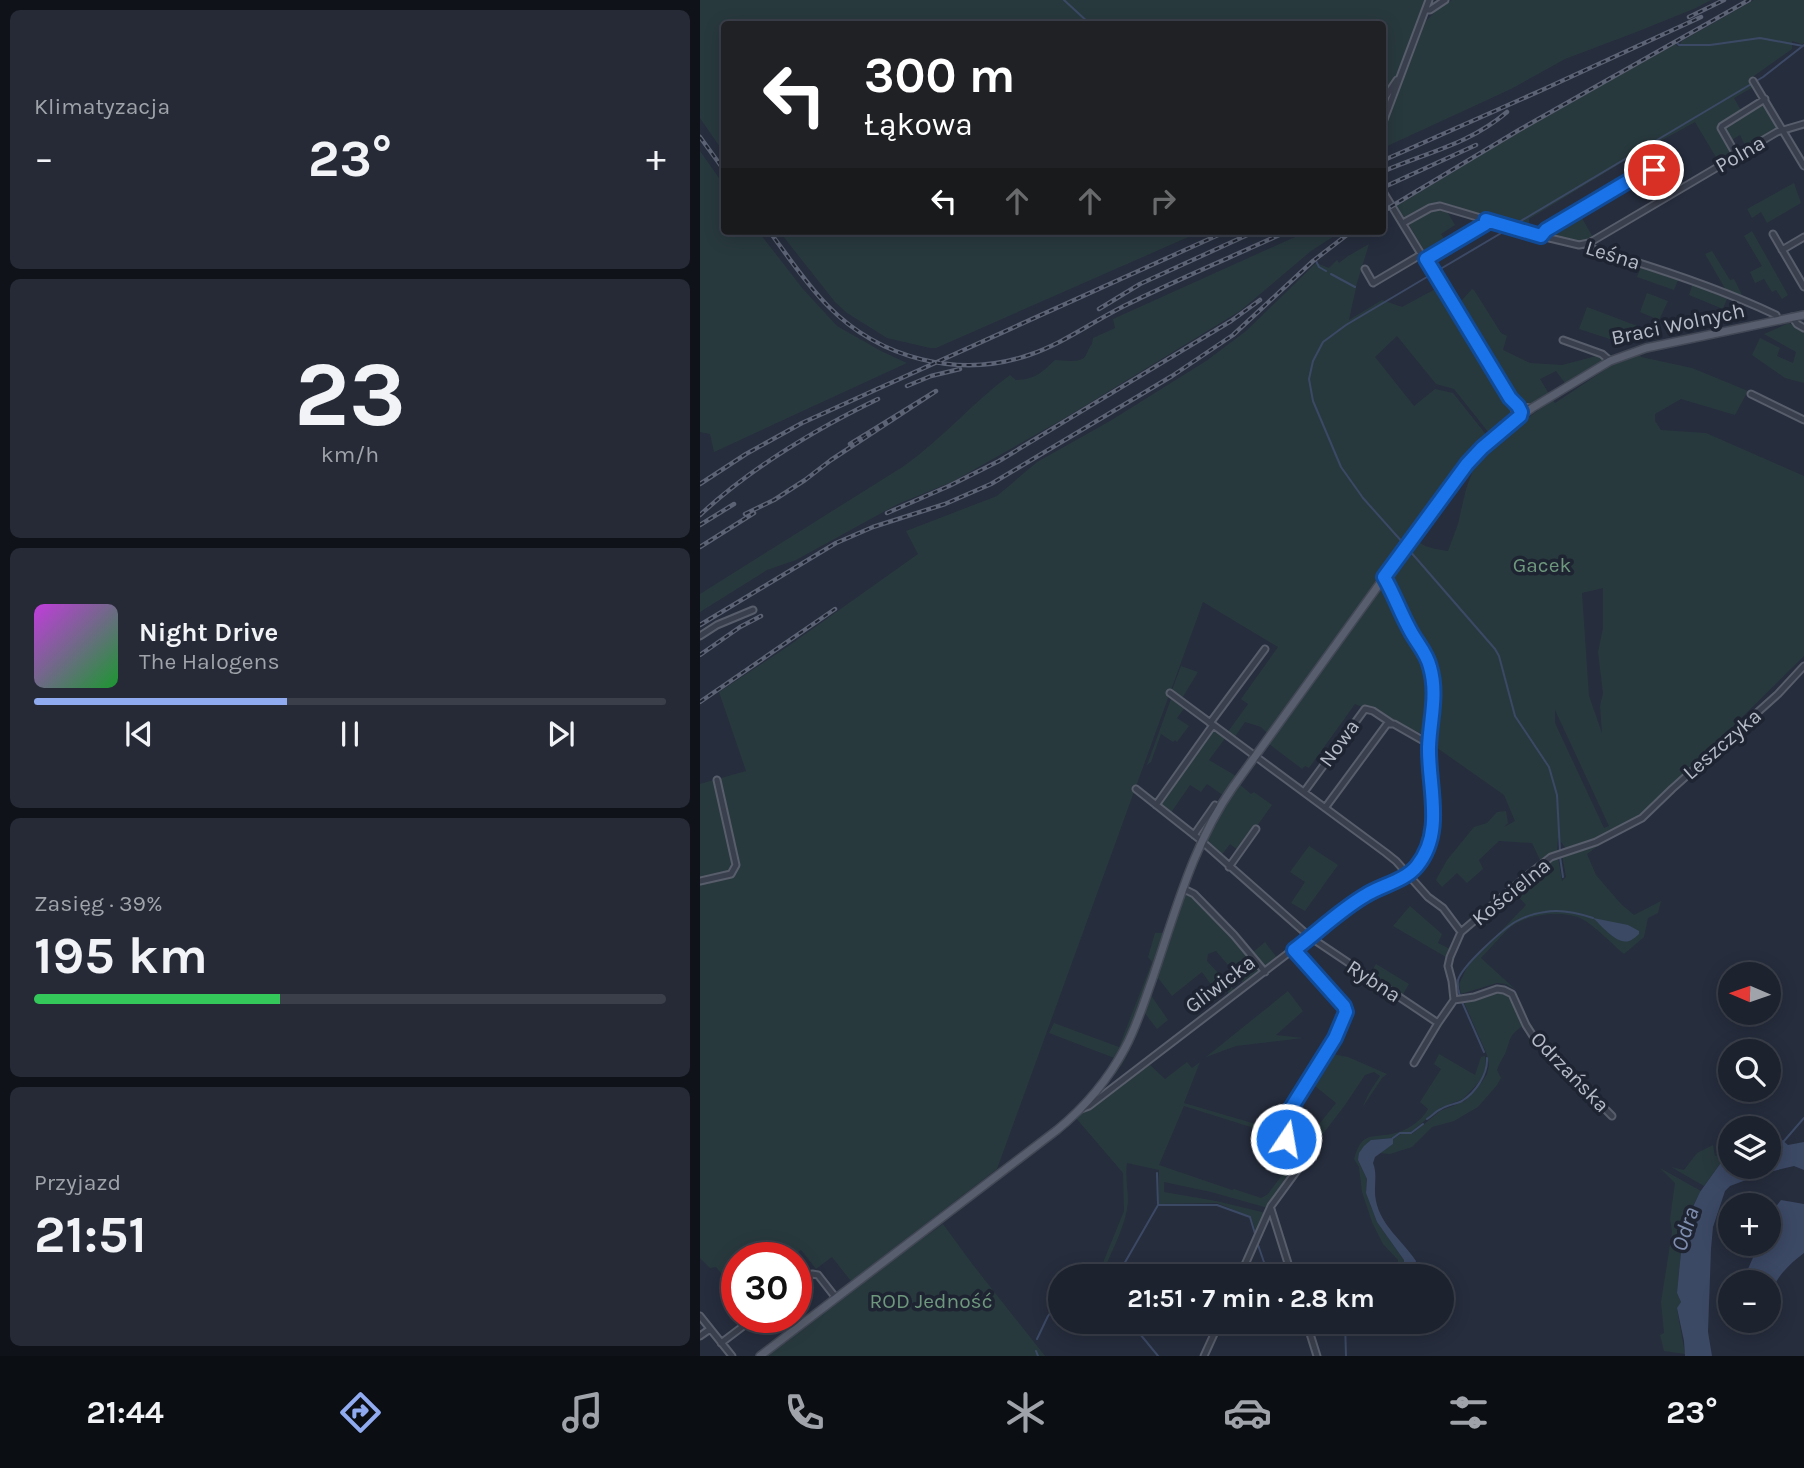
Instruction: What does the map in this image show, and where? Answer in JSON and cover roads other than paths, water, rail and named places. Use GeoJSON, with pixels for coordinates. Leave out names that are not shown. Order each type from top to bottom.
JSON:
{"type":"FeatureCollection","features":[{"type":"Feature","properties":{"kind":"main road","name":"Braci Wolnych"},"geometry":{"type":"LineString","coordinates":[[1609,361],[1639,350],[1804,315]]}},
{"type":"Feature","properties":{"kind":"main road","name":"Gliwicka"},"geometry":{"type":"LineString","coordinates":[[760,1356],[1042,1142],[1104,1089],[1131,1036],[1201,842],[1221,804],[1467,464],[1519,416],[1609,361]]}},
{"type":"Feature","properties":{"kind":"street"},"geometry":{"type":"LineString","coordinates":[[1386,114],[1429,0]]}},
{"type":"Feature","properties":{"kind":"street"},"geometry":{"type":"LineString","coordinates":[[1426,10],[1446,0]]}},
{"type":"Feature","properties":{"kind":"street"},"geometry":{"type":"LineString","coordinates":[[1386,96],[1402,71]]}},
{"type":"Feature","properties":{"kind":"street"},"geometry":{"type":"LineString","coordinates":[[1754,82],[1783,130],[1804,124]]}},
{"type":"Feature","properties":{"kind":"street"},"geometry":{"type":"LineString","coordinates":[[1737,156],[1721,126],[1765,99]]}},
{"type":"Feature","properties":{"kind":"street","name":"Polna"},"geometry":{"type":"LineString","coordinates":[[1588,243],[1783,130],[1804,166]]}},
{"type":"Feature","properties":{"kind":"street"},"geometry":{"type":"LineString","coordinates":[[1541,236],[1546,230],[1649,169],[1656,172],[1670,195]]}},
{"type":"Feature","properties":{"kind":"street"},"geometry":{"type":"LineString","coordinates":[[1386,196],[1519,416]]}},
{"type":"Feature","properties":{"kind":"street","name":"Leśna"},"geometry":{"type":"LineString","coordinates":[[1403,223],[1430,208],[1440,206],[1541,236],[1579,245],[1588,243],[1593,249],[1653,267],[1743,300],[1776,315],[1778,320]]}},
{"type":"Feature","properties":{"kind":"street"},"geometry":{"type":"LineString","coordinates":[[1365,269],[1373,283],[1485,224],[1486,220]]}},
{"type":"Feature","properties":{"kind":"street"},"geometry":{"type":"LineString","coordinates":[[1773,234],[1804,287]]}},
{"type":"Feature","properties":{"kind":"street"},"geometry":{"type":"LineString","coordinates":[[1782,250],[1804,237]]}},
{"type":"Feature","properties":{"kind":"street"},"geometry":{"type":"LineString","coordinates":[[1793,317],[1797,324],[1804,328]]}},
{"type":"Feature","properties":{"kind":"street","name":"Braci Wolnych"},"geometry":{"type":"LineString","coordinates":[[1563,340],[1602,354],[1609,361]]}},
{"type":"Feature","properties":{"kind":"street"},"geometry":{"type":"LineString","coordinates":[[1751,394],[1804,420]]}},
{"type":"Feature","properties":{"kind":"street"},"geometry":{"type":"LineString","coordinates":[[1510,398],[1518,406],[1521,412],[1519,416]]}},
{"type":"Feature","properties":{"kind":"street"},"geometry":{"type":"LineString","coordinates":[[1518,406],[1532,408]]}},
{"type":"Feature","properties":{"kind":"street"},"geometry":{"type":"LineString","coordinates":[[1384,577],[1430,664],[1433,677],[1434,698],[1429,744],[1433,797],[1432,828],[1422,859],[1408,875]]}},
{"type":"Feature","properties":{"kind":"street"},"geometry":{"type":"LineString","coordinates":[[700,636],[717,625],[753,610]]}},
{"type":"Feature","properties":{"kind":"street"},"geometry":{"type":"LineString","coordinates":[[1156,804],[1265,649]]}},
{"type":"Feature","properties":{"kind":"street","name":"Leszczyka"},"geometry":{"type":"LineString","coordinates":[[1638,820],[1778,695],[1804,666]]}},
{"type":"Feature","properties":{"kind":"street"},"geometry":{"type":"LineString","coordinates":[[1170,693],[1386,853],[1428,897],[1443,908],[1461,932],[1448,966],[1454,1000],[1414,1063]]}},
{"type":"Feature","properties":{"kind":"street","name":"Nowa"},"geometry":{"type":"LineString","coordinates":[[1304,792],[1365,709],[1429,744]]}},
{"type":"Feature","properties":{"kind":"street","name":"Nowa"},"geometry":{"type":"LineString","coordinates":[[1380,716],[1382,729]]}},
{"type":"Feature","properties":{"kind":"street","name":"Nowa"},"geometry":{"type":"LineString","coordinates":[[1325,808],[1382,729],[1391,723]]}},
{"type":"Feature","properties":{"kind":"street"},"geometry":{"type":"LineString","coordinates":[[1422,739],[1430,736]]}},
{"type":"Feature","properties":{"kind":"street"},"geometry":{"type":"LineString","coordinates":[[700,881],[731,874],[736,865],[717,780]]}},
{"type":"Feature","properties":{"kind":"street","name":"Rybna"},"geometry":{"type":"LineString","coordinates":[[1136,789],[1194,835],[1310,937],[1438,1023]]}},
{"type":"Feature","properties":{"kind":"street"},"geometry":{"type":"LineString","coordinates":[[1194,835],[1215,805]]}},
{"type":"Feature","properties":{"kind":"street","name":"Kościelna"},"geometry":{"type":"LineString","coordinates":[[1461,932],[1528,875],[1560,854],[1596,842],[1638,820]]}},
{"type":"Feature","properties":{"kind":"street"},"geometry":{"type":"LineString","coordinates":[[1229,867],[1256,829]]}},
{"type":"Feature","properties":{"kind":"street","name":"Gliwicka"},"geometry":{"type":"LineString","coordinates":[[1104,1089],[1368,893],[1408,875]]}},
{"type":"Feature","properties":{"kind":"street"},"geometry":{"type":"LineString","coordinates":[[1184,889],[1194,894],[1265,972]]}},
{"type":"Feature","properties":{"kind":"street"},"geometry":{"type":"LineString","coordinates":[[1245,1264],[1271,1207],[1301,1165],[1299,1153],[1286,1139],[1283,1125],[1285,1118],[1335,1038],[1346,1012],[1344,1006],[1294,950]]}},
{"type":"Feature","properties":{"kind":"street","name":"Odrzańska"},"geometry":{"type":"LineString","coordinates":[[1454,1000],[1497,989],[1511,994],[1533,1036],[1612,1116]]}},
{"type":"Feature","properties":{"kind":"street"},"geometry":{"type":"LineString","coordinates":[[1271,1207],[1288,1264]]}},
{"type":"Feature","properties":{"kind":"street"},"geometry":{"type":"LineString","coordinates":[[812,1274],[818,1275],[836,1298]]}},
{"type":"Feature","properties":{"kind":"street"},"geometry":{"type":"LineString","coordinates":[[700,1315],[730,1356]]}},
{"type":"Feature","properties":{"kind":"street"},"geometry":{"type":"LineString","coordinates":[[700,1336],[710,1329]]}},
{"type":"Feature","properties":{"kind":"street"},"geometry":{"type":"LineString","coordinates":[[722,1345],[736,1333]]}},
{"type":"Feature","properties":{"kind":"street"},"geometry":{"type":"LineString","coordinates":[[1204,1356],[1214,1334]]}},
{"type":"Feature","properties":{"kind":"street"},"geometry":{"type":"LineString","coordinates":[[1310,1334],[1317,1356]]}},
{"type":"Feature","properties":{"kind":"water"},"geometry":{"type":"Polygon","coordinates":[[[1593,918],[1628,925],[1639,931],[1639,934],[1630,941],[1620,940],[1593,918]]]}},
{"type":"Feature","properties":{"kind":"water"},"geometry":{"type":"Polygon","coordinates":[[[1393,1138],[1393,1144],[1375,1157],[1373,1163],[1375,1196],[1383,1218],[1416,1261],[1415,1264],[1404,1264],[1404,1260],[1377,1222],[1366,1193],[1367,1179],[1358,1160],[1359,1153],[1371,1140],[1393,1138]]]}},
{"type":"Feature","properties":{"kind":"water"},"geometry":{"type":"Polygon","coordinates":[[[1781,1139],[1788,1145],[1804,1142],[1804,1170],[1794,1166],[1781,1169],[1781,1139]]]}},
{"type":"Feature","properties":{"kind":"water","name":"Odra"},"geometry":{"type":"Polygon","coordinates":[[[1718,1167],[1718,1179],[1749,1179],[1730,1186],[1724,1193],[1718,1193],[1718,1212],[1713,1227],[1711,1249],[1708,1332],[1712,1356],[1685,1356],[1677,1308],[1681,1302],[1677,1293],[1685,1212],[1690,1213],[1700,1192],[1718,1167]]]}},
{"type":"Feature","properties":{"kind":"water"},"geometry":{"type":"Polygon","coordinates":[[[1781,1200],[1804,1204],[1804,1253],[1781,1275],[1781,1270],[1748,1270],[1754,1256],[1781,1256],[1781,1200]]]}},
{"type":"Feature","properties":{"kind":"waterway"},"geometry":{"type":"LineString","coordinates":[[1064,0],[1087,21]]}},
{"type":"Feature","properties":{"kind":"waterway"},"geometry":{"type":"LineString","coordinates":[[1677,43],[1710,45],[1760,38],[1803,46]]}},
{"type":"Feature","properties":{"kind":"waterway"},"geometry":{"type":"LineString","coordinates":[[1514,225],[1763,77],[1804,45]]}},
{"type":"Feature","properties":{"kind":"waterway"},"geometry":{"type":"LineString","coordinates":[[1437,271],[1508,229]]}},
{"type":"Feature","properties":{"kind":"waterway"},"geometry":{"type":"LineString","coordinates":[[1316,261],[1319,267],[1326,271]]}},
{"type":"Feature","properties":{"kind":"waterway"},"geometry":{"type":"LineString","coordinates":[[1331,274],[1355,287]]}},
{"type":"Feature","properties":{"kind":"waterway"},"geometry":{"type":"LineString","coordinates":[[1404,544],[1363,498],[1341,467],[1313,401],[1309,379],[1313,361],[1323,342],[1346,325],[1432,274]]}},
{"type":"Feature","properties":{"kind":"waterway"},"geometry":{"type":"LineString","coordinates":[[1409,550],[1499,656],[1515,716],[1549,767],[1557,795],[1560,851]]}},
{"type":"Feature","properties":{"kind":"waterway"},"geometry":{"type":"LineString","coordinates":[[1560,857],[1563,877]]}},
{"type":"Feature","properties":{"kind":"waterway"},"geometry":{"type":"LineString","coordinates":[[1460,996],[1458,980],[1461,974],[1483,949],[1515,922],[1533,914],[1551,911],[1593,918]]}},
{"type":"Feature","properties":{"kind":"waterway"},"geometry":{"type":"LineString","coordinates":[[1462,1002],[1484,1052]]}},
{"type":"Feature","properties":{"kind":"waterway"},"geometry":{"type":"LineString","coordinates":[[1427,1119],[1472,1093],[1483,1076],[1487,1058]]}},
{"type":"Feature","properties":{"kind":"waterway"},"geometry":{"type":"LineString","coordinates":[[1784,1141],[1804,1118]]}},
{"type":"Feature","properties":{"kind":"waterway"},"geometry":{"type":"LineString","coordinates":[[1393,1138],[1400,1133],[1411,1133],[1423,1124]]}},
{"type":"Feature","properties":{"kind":"waterway"},"geometry":{"type":"LineString","coordinates":[[1157,1173],[1158,1204]]}},
{"type":"Feature","properties":{"kind":"waterway"},"geometry":{"type":"LineString","coordinates":[[1124,1264],[1158,1205],[1217,1205],[1250,1217],[1256,1237]]}},
{"type":"Feature","properties":{"kind":"waterway"},"geometry":{"type":"LineString","coordinates":[[1257,1242],[1265,1264]]}},
{"type":"Feature","properties":{"kind":"waterway"},"geometry":{"type":"LineString","coordinates":[[1037,1339],[1048,1316]]}},
{"type":"Feature","properties":{"kind":"waterway"},"geometry":{"type":"LineString","coordinates":[[1140,1334],[1158,1356]]}},
{"type":"Feature","properties":{"kind":"waterway"},"geometry":{"type":"LineString","coordinates":[[1345,1334],[1346,1356]]}},
{"type":"Feature","properties":{"kind":"waterway"},"geometry":{"type":"LineString","coordinates":[[1036,1351],[1038,1356]]}},
{"type":"Feature","properties":{"kind":"railway"},"geometry":{"type":"LineString","coordinates":[[1689,17],[1724,0]]}},
{"type":"Feature","properties":{"kind":"railway"},"geometry":{"type":"LineString","coordinates":[[1386,210],[1519,130],[1749,0]]}},
{"type":"Feature","properties":{"kind":"railway"},"geometry":{"type":"LineString","coordinates":[[1386,159],[1701,17]]}},
{"type":"Feature","properties":{"kind":"railway"},"geometry":{"type":"LineString","coordinates":[[1386,170],[1462,140],[1507,112]]}},
{"type":"Feature","properties":{"kind":"railway"},"geometry":{"type":"LineString","coordinates":[[700,137],[721,166]]}},
{"type":"Feature","properties":{"kind":"railway"},"geometry":{"type":"LineString","coordinates":[[1386,186],[1476,145]]}},
{"type":"Feature","properties":{"kind":"railway"},"geometry":{"type":"LineString","coordinates":[[772,235],[828,306],[872,339],[896,351],[922,359],[975,365],[1002,362],[1042,350],[1144,296],[1279,235]]}},
{"type":"Feature","properties":{"kind":"railway"},"geometry":{"type":"LineString","coordinates":[[700,484],[746,454],[802,423],[1218,235]]}},
{"type":"Feature","properties":{"kind":"railway"},"geometry":{"type":"LineString","coordinates":[[1099,309],[1140,284],[1247,235]]}},
{"type":"Feature","properties":{"kind":"railway"},"geometry":{"type":"LineString","coordinates":[[700,625],[836,543],[873,527],[945,504],[991,484],[1172,376],[1233,335],[1313,261],[1347,235]]}},
{"type":"Feature","properties":{"kind":"railway"},"geometry":{"type":"LineString","coordinates":[[887,513],[999,461],[1231,321],[1260,300]]}},
{"type":"Feature","properties":{"kind":"railway"},"geometry":{"type":"LineString","coordinates":[[907,386],[931,376],[960,369]]}},
{"type":"Feature","properties":{"kind":"railway"},"geometry":{"type":"LineString","coordinates":[[745,514],[774,500],[936,391],[850,444]]}},
{"type":"Feature","properties":{"kind":"railway"},"geometry":{"type":"LineString","coordinates":[[700,515],[762,465],[830,423],[878,399]]}},
{"type":"Feature","properties":{"kind":"railway"},"geometry":{"type":"LineString","coordinates":[[700,525],[734,504]]}},
{"type":"Feature","properties":{"kind":"railway"},"geometry":{"type":"LineString","coordinates":[[700,547],[754,513]]}},
{"type":"Feature","properties":{"kind":"railway"},"geometry":{"type":"LineString","coordinates":[[700,702],[835,609]]}},
{"type":"Feature","properties":{"kind":"railway"},"geometry":{"type":"LineString","coordinates":[[700,655],[761,616]]}},
{"type":"Feature","properties":{"kind":"park label","name":"Gacek"},"geometry":{"type":"Point","coordinates":[1542,565]}},
{"type":"Feature","properties":{"kind":"park label","name":"ROD Jedność"},"geometry":{"type":"Point","coordinates":[931,1301]}}]}
